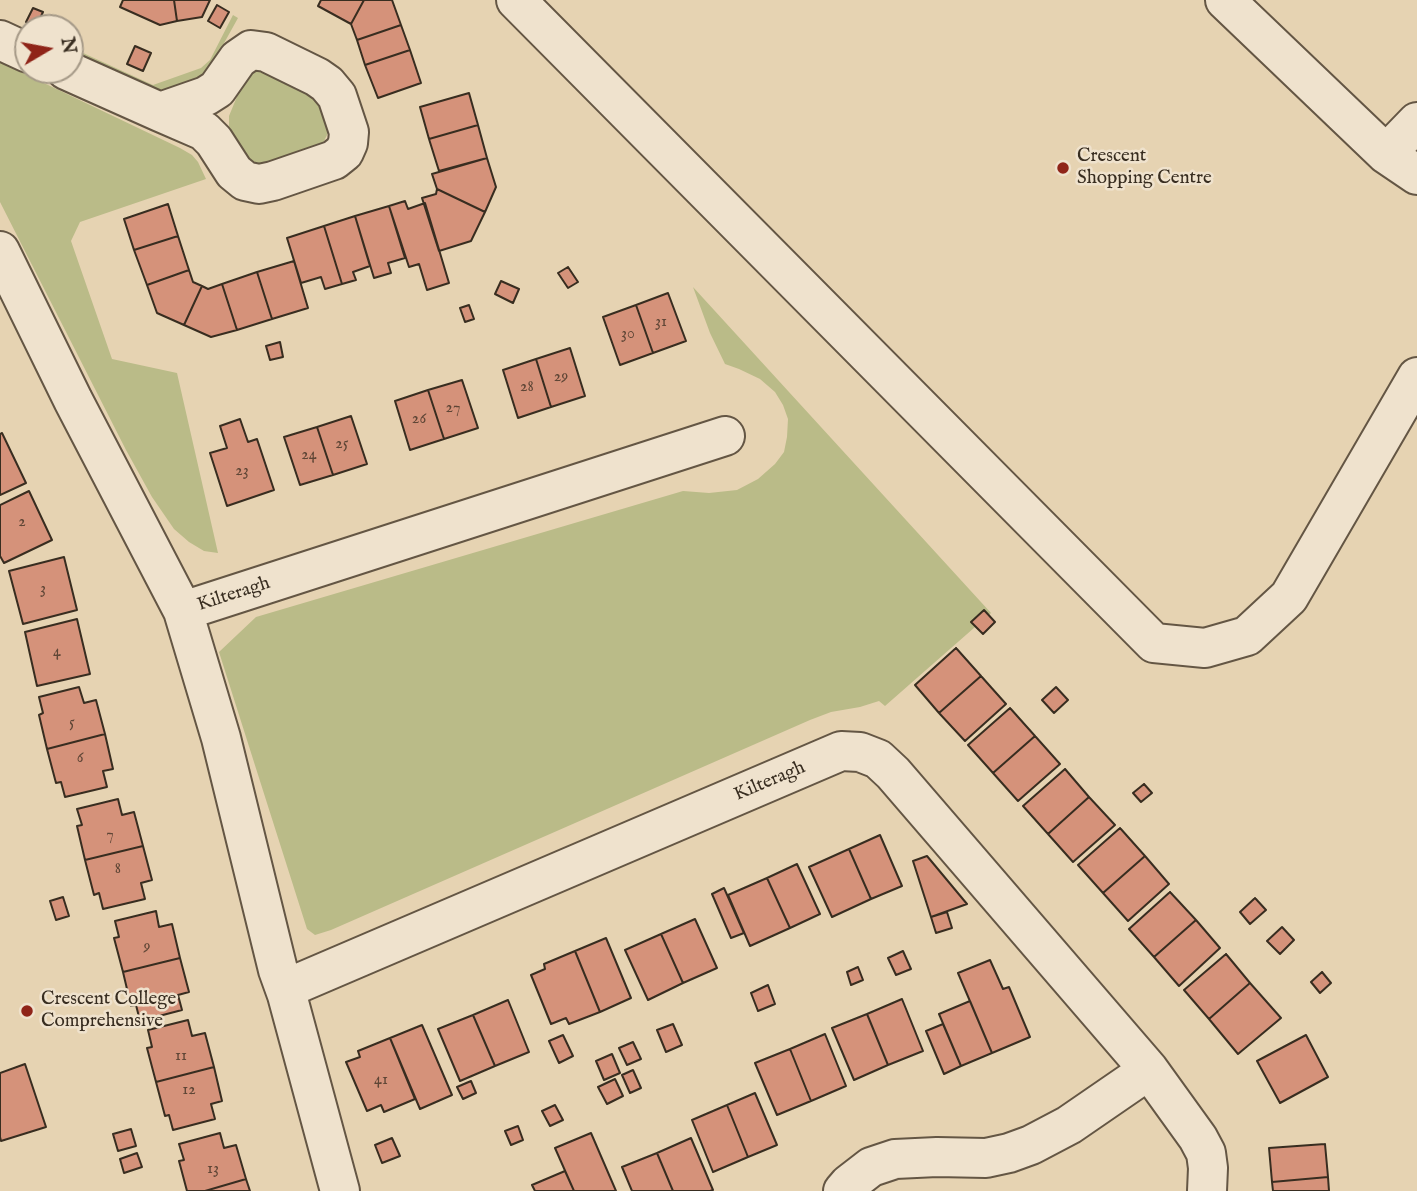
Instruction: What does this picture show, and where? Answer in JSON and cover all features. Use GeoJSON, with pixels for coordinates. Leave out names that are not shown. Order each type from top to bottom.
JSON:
{"type":"FeatureCollection","features":[{"type":"Feature","properties":{"kind":"street"},"geometry":{"type":"LineString","coordinates":[[516,0],[1154,643],[1205,648],[1247,636],[1289,597],[1417,377]]}},
{"type":"Feature","properties":{"kind":"street"},"geometry":{"type":"LineString","coordinates":[[1225,0],[1386,154],[1417,175]]}},
{"type":"Feature","properties":{"kind":"street"},"geometry":{"type":"LineString","coordinates":[[84,78],[160,112],[204,131],[214,141],[234,173],[245,181],[259,184],[334,160],[344,152],[348,143],[349,132],[337,96],[327,84],[266,52],[251,50],[238,59],[217,89],[206,96],[160,112]]}},
{"type":"Feature","properties":{"kind":"street"},"geometry":{"type":"LineString","coordinates":[[1386,154],[1417,122]]}},
{"type":"Feature","properties":{"kind":"street","name":"Kilteragh"},"geometry":{"type":"LineString","coordinates":[[0,251],[73,401],[183,611],[221,738],[278,970],[340,1191]]}},
{"type":"Feature","properties":{"kind":"street","name":"Kilteragh"},"geometry":{"type":"LineString","coordinates":[[183,611],[725,436]]}},
{"type":"Feature","properties":{"kind":"street","name":"Kilteragh"},"geometry":{"type":"LineString","coordinates":[[285,989],[841,751],[860,752],[878,759],[893,772],[1149,1070],[1206,1153],[1207,1191]]}},
{"type":"Feature","properties":{"kind":"street"},"geometry":{"type":"LineString","coordinates":[[843,1191],[871,1167],[895,1159],[986,1158],[1031,1145],[1069,1125],[1149,1070]]}},
{"type":"Feature","properties":{"kind":"green space"},"geometry":{"type":"Polygon","coordinates":[[[233,15],[238,18],[208,72],[159,92],[84,63],[84,53],[153,85],[201,68],[210,60],[233,15]]]}},
{"type":"Feature","properties":{"kind":"green space"},"geometry":{"type":"Polygon","coordinates":[[[0,62],[14,69],[14,84],[46,84],[180,148],[198,162],[206,179],[80,222],[71,241],[112,359],[177,373],[218,553],[204,551],[189,542],[174,529],[152,497],[0,202],[0,62]]]}},
{"type":"Feature","properties":{"kind":"green space"},"geometry":{"type":"Polygon","coordinates":[[[258,69],[305,87],[320,102],[328,133],[322,145],[261,166],[252,165],[229,139],[229,116],[243,82],[258,69]]]}},
{"type":"Feature","properties":{"kind":"green space"},"geometry":{"type":"Polygon","coordinates":[[[693,287],[991,613],[885,706],[879,701],[831,712],[810,720],[315,935],[307,929],[219,652],[256,617],[683,491],[709,493],[737,490],[758,479],[784,452],[788,419],[775,392],[760,379],[725,364],[693,287]]]}},
{"type":"Feature","properties":{"kind":"building"},"geometry":{"type":"Polygon","coordinates":[[[123,0],[174,0],[177,21],[160,25],[120,7],[123,0]]]}},
{"type":"Feature","properties":{"kind":"building"},"geometry":{"type":"Polygon","coordinates":[[[174,0],[210,0],[202,17],[177,21],[174,0]]]}},
{"type":"Feature","properties":{"kind":"building"},"geometry":{"type":"Polygon","coordinates":[[[321,0],[364,0],[351,24],[318,6],[321,0]]]}},
{"type":"Feature","properties":{"kind":"building"},"geometry":{"type":"Polygon","coordinates":[[[364,0],[392,0],[401,25],[357,40],[351,24],[364,0]]]}},
{"type":"Feature","properties":{"kind":"building"},"geometry":{"type":"Polygon","coordinates":[[[217,5],[229,12],[220,28],[208,21],[217,5]]]}},
{"type":"Feature","properties":{"kind":"building"},"geometry":{"type":"Polygon","coordinates":[[[33,8],[43,12],[42,14],[30,14],[33,8]]]}},
{"type":"Feature","properties":{"kind":"building"},"geometry":{"type":"Polygon","coordinates":[[[401,25],[410,50],[365,65],[357,40],[401,25]]]}},
{"type":"Feature","properties":{"kind":"building"},"geometry":{"type":"Polygon","coordinates":[[[135,46],[151,53],[143,71],[127,64],[135,46]]]}},
{"type":"Feature","properties":{"kind":"building"},"geometry":{"type":"Polygon","coordinates":[[[410,50],[421,83],[378,98],[365,65],[410,50]]]}},
{"type":"Feature","properties":{"kind":"building"},"geometry":{"type":"Polygon","coordinates":[[[469,93],[478,125],[429,139],[420,107],[469,93]]]}},
{"type":"Feature","properties":{"kind":"building"},"geometry":{"type":"Polygon","coordinates":[[[478,125],[487,158],[439,171],[429,139],[478,125]]]}},
{"type":"Feature","properties":{"kind":"building"},"geometry":{"type":"Polygon","coordinates":[[[487,158],[496,187],[485,212],[437,189],[432,174],[487,158]]]}},
{"type":"Feature","properties":{"kind":"building"},"geometry":{"type":"Polygon","coordinates":[[[437,189],[485,212],[471,241],[439,251],[422,198],[436,194],[437,189]]]}},
{"type":"Feature","properties":{"kind":"building"},"geometry":{"type":"Polygon","coordinates":[[[405,201],[408,209],[425,203],[449,283],[427,290],[419,264],[409,267],[389,206],[405,201]]]}},
{"type":"Feature","properties":{"kind":"building"},"geometry":{"type":"Polygon","coordinates":[[[168,204],[178,236],[134,250],[124,219],[168,204]]]}},
{"type":"Feature","properties":{"kind":"building"},"geometry":{"type":"Polygon","coordinates":[[[389,206],[405,258],[388,263],[391,273],[374,278],[355,216],[389,206]]]}},
{"type":"Feature","properties":{"kind":"building"},"geometry":{"type":"Polygon","coordinates":[[[355,216],[370,266],[353,272],[356,280],[342,284],[324,226],[355,216]]]}},
{"type":"Feature","properties":{"kind":"building"},"geometry":{"type":"Polygon","coordinates":[[[324,226],[342,284],[325,289],[321,277],[301,283],[287,238],[324,226]]]}},
{"type":"Feature","properties":{"kind":"building"},"geometry":{"type":"Polygon","coordinates":[[[178,236],[189,270],[147,285],[134,250],[178,236]]]}},
{"type":"Feature","properties":{"kind":"building"},"geometry":{"type":"Polygon","coordinates":[[[294,261],[308,308],[272,319],[257,272],[294,261]]]}},
{"type":"Feature","properties":{"kind":"building"},"geometry":{"type":"Polygon","coordinates":[[[568,267],[578,282],[568,288],[558,273],[568,267]]]}},
{"type":"Feature","properties":{"kind":"building"},"geometry":{"type":"Polygon","coordinates":[[[189,270],[193,282],[202,286],[184,325],[157,313],[147,285],[189,270]]]}},
{"type":"Feature","properties":{"kind":"building"},"geometry":{"type":"Polygon","coordinates":[[[257,272],[272,319],[237,330],[222,284],[257,272]]]}},
{"type":"Feature","properties":{"kind":"building"},"geometry":{"type":"Polygon","coordinates":[[[501,281],[519,289],[513,303],[495,294],[501,281]]]}},
{"type":"Feature","properties":{"kind":"building"},"geometry":{"type":"Polygon","coordinates":[[[222,284],[237,330],[211,337],[184,325],[202,286],[208,289],[222,284]]]}},
{"type":"Feature","properties":{"kind":"building"},"geometry":{"type":"Polygon","coordinates":[[[668,293],[686,341],[653,353],[636,305],[668,293]]]}},
{"type":"Feature","properties":{"kind":"building"},"geometry":{"type":"Polygon","coordinates":[[[469,305],[474,319],[465,322],[460,308],[469,305]]]}},
{"type":"Feature","properties":{"kind":"building"},"geometry":{"type":"Polygon","coordinates":[[[636,305],[653,353],[620,365],[603,317],[636,305]]]}},
{"type":"Feature","properties":{"kind":"building"},"geometry":{"type":"Polygon","coordinates":[[[280,342],[283,357],[270,360],[266,346],[280,342]]]}},
{"type":"Feature","properties":{"kind":"building"},"geometry":{"type":"Polygon","coordinates":[[[570,348],[585,396],[551,407],[536,359],[570,348]]]}},
{"type":"Feature","properties":{"kind":"building"},"geometry":{"type":"Polygon","coordinates":[[[536,359],[551,407],[518,418],[503,370],[536,359]]]}},
{"type":"Feature","properties":{"kind":"building"},"geometry":{"type":"Polygon","coordinates":[[[462,380],[478,428],[444,439],[428,390],[462,380]]]}},
{"type":"Feature","properties":{"kind":"building"},"geometry":{"type":"Polygon","coordinates":[[[428,390],[444,439],[410,450],[395,401],[428,390]]]}},
{"type":"Feature","properties":{"kind":"building"},"geometry":{"type":"Polygon","coordinates":[[[351,416],[367,464],[333,475],[317,427],[351,416]]]}},
{"type":"Feature","properties":{"kind":"building"},"geometry":{"type":"Polygon","coordinates":[[[240,419],[248,442],[257,439],[274,490],[227,506],[210,453],[227,448],[220,426],[240,419]]]}},
{"type":"Feature","properties":{"kind":"building"},"geometry":{"type":"Polygon","coordinates":[[[317,427],[333,475],[300,485],[284,437],[317,427]]]}},
{"type":"Feature","properties":{"kind":"building"},"geometry":{"type":"Polygon","coordinates":[[[2,433],[26,483],[0,495],[0,434],[2,433]]]}},
{"type":"Feature","properties":{"kind":"building"},"geometry":{"type":"Polygon","coordinates":[[[29,491],[52,540],[4,563],[0,556],[0,505],[29,491]]]}},
{"type":"Feature","properties":{"kind":"building"},"geometry":{"type":"Polygon","coordinates":[[[64,557],[77,610],[23,624],[9,571],[64,557]]]}},
{"type":"Feature","properties":{"kind":"building"},"geometry":{"type":"Polygon","coordinates":[[[984,610],[995,622],[983,634],[971,622],[984,610]]]}},
{"type":"Feature","properties":{"kind":"building"},"geometry":{"type":"Polygon","coordinates":[[[77,619],[90,674],[37,686],[25,632],[77,619]]]}},
{"type":"Feature","properties":{"kind":"building"},"geometry":{"type":"Polygon","coordinates":[[[956,648],[981,676],[939,713],[915,685],[956,648]]]}},
{"type":"Feature","properties":{"kind":"building"},"geometry":{"type":"Polygon","coordinates":[[[981,676],[1006,704],[965,741],[939,713],[981,676]]]}},
{"type":"Feature","properties":{"kind":"building"},"geometry":{"type":"Polygon","coordinates":[[[79,687],[84,703],[96,700],[105,734],[47,749],[39,715],[43,713],[39,697],[79,687]]]}},
{"type":"Feature","properties":{"kind":"building"},"geometry":{"type":"Polygon","coordinates":[[[1056,687],[1068,700],[1054,713],[1042,700],[1056,687]]]}},
{"type":"Feature","properties":{"kind":"building"},"geometry":{"type":"Polygon","coordinates":[[[1010,708],[1035,736],[993,773],[968,745],[1010,708]]]}},
{"type":"Feature","properties":{"kind":"building"},"geometry":{"type":"Polygon","coordinates":[[[105,734],[113,769],[103,771],[107,787],[65,797],[61,782],[56,783],[47,749],[105,734]]]}},
{"type":"Feature","properties":{"kind":"building"},"geometry":{"type":"Polygon","coordinates":[[[1035,736],[1060,764],[1018,801],[993,773],[1035,736]]]}},
{"type":"Feature","properties":{"kind":"building"},"geometry":{"type":"Polygon","coordinates":[[[1065,769],[1089,797],[1048,834],[1023,806],[1065,769]]]}},
{"type":"Feature","properties":{"kind":"building"},"geometry":{"type":"Polygon","coordinates":[[[1144,784],[1152,793],[1141,802],[1133,793],[1144,784]]]}},
{"type":"Feature","properties":{"kind":"building"},"geometry":{"type":"Polygon","coordinates":[[[1089,797],[1115,825],[1073,862],[1048,834],[1089,797]]]}},
{"type":"Feature","properties":{"kind":"building"},"geometry":{"type":"Polygon","coordinates":[[[118,799],[122,815],[134,812],[143,846],[85,860],[77,826],[82,825],[77,809],[118,799]]]}},
{"type":"Feature","properties":{"kind":"building"},"geometry":{"type":"Polygon","coordinates":[[[1120,828],[1145,856],[1103,893],[1078,865],[1120,828]]]}},
{"type":"Feature","properties":{"kind":"building"},"geometry":{"type":"Polygon","coordinates":[[[880,835],[902,886],[871,899],[849,849],[880,835]]]}},
{"type":"Feature","properties":{"kind":"building"},"geometry":{"type":"Polygon","coordinates":[[[143,846],[152,880],[141,883],[145,899],[103,909],[99,893],[94,895],[85,860],[143,846]]]}},
{"type":"Feature","properties":{"kind":"building"},"geometry":{"type":"Polygon","coordinates":[[[849,849],[871,899],[832,917],[809,867],[849,849]]]}},
{"type":"Feature","properties":{"kind":"building"},"geometry":{"type":"Polygon","coordinates":[[[927,856],[967,904],[931,917],[913,861],[927,856]]]}},
{"type":"Feature","properties":{"kind":"building"},"geometry":{"type":"Polygon","coordinates":[[[1145,856],[1169,884],[1128,921],[1103,893],[1145,856]]]}},
{"type":"Feature","properties":{"kind":"building"},"geometry":{"type":"Polygon","coordinates":[[[797,864],[820,914],[790,928],[767,878],[797,864]]]}},
{"type":"Feature","properties":{"kind":"building"},"geometry":{"type":"Polygon","coordinates":[[[767,878],[790,928],[750,946],[728,895],[767,878]]]}},
{"type":"Feature","properties":{"kind":"building"},"geometry":{"type":"Polygon","coordinates":[[[724,888],[744,933],[731,938],[712,894],[724,888]]]}},
{"type":"Feature","properties":{"kind":"building"},"geometry":{"type":"Polygon","coordinates":[[[1170,892],[1196,920],[1154,957],[1129,929],[1170,892]]]}},
{"type":"Feature","properties":{"kind":"building"},"geometry":{"type":"Polygon","coordinates":[[[63,897],[69,916],[56,920],[50,901],[63,897]]]}},
{"type":"Feature","properties":{"kind":"building"},"geometry":{"type":"Polygon","coordinates":[[[1255,898],[1266,910],[1250,924],[1240,912],[1255,898]]]}},
{"type":"Feature","properties":{"kind":"building"},"geometry":{"type":"Polygon","coordinates":[[[156,911],[159,927],[172,924],[180,958],[123,972],[114,938],[119,937],[115,921],[156,911]]]}},
{"type":"Feature","properties":{"kind":"building"},"geometry":{"type":"Polygon","coordinates":[[[947,912],[952,928],[936,933],[931,917],[947,912]]]}},
{"type":"Feature","properties":{"kind":"building"},"geometry":{"type":"Polygon","coordinates":[[[695,919],[717,968],[683,983],[661,934],[695,919]]]}},
{"type":"Feature","properties":{"kind":"building"},"geometry":{"type":"Polygon","coordinates":[[[1196,920],[1220,948],[1179,986],[1154,957],[1196,920]]]}},
{"type":"Feature","properties":{"kind":"building"},"geometry":{"type":"Polygon","coordinates":[[[1282,927],[1294,940],[1280,954],[1267,941],[1282,927]]]}},
{"type":"Feature","properties":{"kind":"building"},"geometry":{"type":"Polygon","coordinates":[[[661,934],[683,983],[648,1000],[625,950],[661,934]]]}},
{"type":"Feature","properties":{"kind":"building"},"geometry":{"type":"Polygon","coordinates":[[[606,938],[631,998],[600,1012],[575,951],[606,938]]]}},
{"type":"Feature","properties":{"kind":"building"},"geometry":{"type":"Polygon","coordinates":[[[575,951],[600,1012],[569,1024],[566,1018],[551,1024],[531,975],[545,969],[544,964],[575,951]]]}},
{"type":"Feature","properties":{"kind":"building"},"geometry":{"type":"Polygon","coordinates":[[[903,951],[911,969],[896,975],[888,958],[903,951]]]}},
{"type":"Feature","properties":{"kind":"building"},"geometry":{"type":"Polygon","coordinates":[[[1226,954],[1250,983],[1209,1019],[1184,990],[1226,954]]]}},
{"type":"Feature","properties":{"kind":"building"},"geometry":{"type":"Polygon","coordinates":[[[180,958],[189,992],[178,995],[182,1010],[140,1021],[136,1005],[131,1006],[123,972],[180,958]]]}},
{"type":"Feature","properties":{"kind":"building"},"geometry":{"type":"Polygon","coordinates":[[[990,960],[1003,989],[1009,987],[1030,1037],[992,1053],[958,973],[990,960]]]}},
{"type":"Feature","properties":{"kind":"building"},"geometry":{"type":"Polygon","coordinates":[[[858,967],[863,980],[851,985],[847,972],[858,967]]]}},
{"type":"Feature","properties":{"kind":"building"},"geometry":{"type":"Polygon","coordinates":[[[1322,972],[1331,983],[1320,993],[1311,982],[1322,972]]]}},
{"type":"Feature","properties":{"kind":"building"},"geometry":{"type":"Polygon","coordinates":[[[1250,983],[1281,1018],[1238,1054],[1209,1019],[1250,983]]]}},
{"type":"Feature","properties":{"kind":"building"},"geometry":{"type":"Polygon","coordinates":[[[768,985],[775,1004],[758,1011],[751,993],[768,985]]]}},
{"type":"Feature","properties":{"kind":"building"},"geometry":{"type":"Polygon","coordinates":[[[902,999],[923,1051],[888,1065],[867,1014],[902,999]]]}},
{"type":"Feature","properties":{"kind":"building"},"geometry":{"type":"Polygon","coordinates":[[[508,1000],[529,1052],[495,1066],[473,1015],[508,1000]]]}},
{"type":"Feature","properties":{"kind":"building"},"geometry":{"type":"Polygon","coordinates":[[[970,1001],[992,1053],[961,1066],[939,1014],[970,1001]]]}},
{"type":"Feature","properties":{"kind":"building"},"geometry":{"type":"Polygon","coordinates":[[[867,1014],[888,1065],[854,1080],[832,1028],[867,1014]]]}},
{"type":"Feature","properties":{"kind":"building"},"geometry":{"type":"Polygon","coordinates":[[[473,1015],[495,1066],[460,1081],[438,1029],[473,1015]]]}},
{"type":"Feature","properties":{"kind":"building"},"geometry":{"type":"Polygon","coordinates":[[[188,1020],[192,1036],[205,1033],[214,1067],[156,1082],[147,1048],[152,1047],[148,1030],[188,1020]]]}},
{"type":"Feature","properties":{"kind":"building"},"geometry":{"type":"Polygon","coordinates":[[[673,1024],[682,1045],[666,1052],[657,1030],[673,1024]]]}},
{"type":"Feature","properties":{"kind":"building"},"geometry":{"type":"Polygon","coordinates":[[[943,1024],[961,1066],[944,1074],[926,1031],[943,1024]]]}},
{"type":"Feature","properties":{"kind":"building"},"geometry":{"type":"Polygon","coordinates":[[[422,1025],[452,1095],[420,1109],[390,1038],[422,1025]]]}},
{"type":"Feature","properties":{"kind":"building"},"geometry":{"type":"Polygon","coordinates":[[[825,1034],[846,1086],[811,1101],[790,1049],[825,1034]]]}},
{"type":"Feature","properties":{"kind":"building"},"geometry":{"type":"Polygon","coordinates":[[[563,1035],[573,1056],[559,1063],[549,1041],[563,1035]]]}},
{"type":"Feature","properties":{"kind":"building"},"geometry":{"type":"Polygon","coordinates":[[[1306,1035],[1328,1077],[1280,1103],[1257,1061],[1306,1035]]]}},
{"type":"Feature","properties":{"kind":"building"},"geometry":{"type":"Polygon","coordinates":[[[390,1038],[415,1099],[384,1112],[381,1105],[367,1111],[346,1062],[360,1057],[358,1051],[390,1038]]]}},
{"type":"Feature","properties":{"kind":"building"},"geometry":{"type":"Polygon","coordinates":[[[633,1042],[641,1059],[627,1065],[619,1048],[633,1042]]]}},
{"type":"Feature","properties":{"kind":"building"},"geometry":{"type":"Polygon","coordinates":[[[790,1049],[811,1101],[777,1115],[755,1063],[790,1049]]]}},
{"type":"Feature","properties":{"kind":"building"},"geometry":{"type":"Polygon","coordinates":[[[612,1054],[620,1073],[604,1080],[596,1061],[612,1054]]]}},
{"type":"Feature","properties":{"kind":"building"},"geometry":{"type":"Polygon","coordinates":[[[25,1064],[46,1127],[1,1141],[0,1073],[25,1064]]]}},
{"type":"Feature","properties":{"kind":"building"},"geometry":{"type":"Polygon","coordinates":[[[214,1067],[222,1101],[211,1104],[215,1119],[173,1130],[169,1115],[165,1116],[156,1082],[214,1067]]]}},
{"type":"Feature","properties":{"kind":"building"},"geometry":{"type":"Polygon","coordinates":[[[633,1070],[641,1088],[630,1093],[622,1075],[633,1070]]]}},
{"type":"Feature","properties":{"kind":"building"},"geometry":{"type":"Polygon","coordinates":[[[615,1079],[623,1096],[607,1104],[598,1087],[615,1079]]]}},
{"type":"Feature","properties":{"kind":"building"},"geometry":{"type":"Polygon","coordinates":[[[471,1081],[476,1093],[463,1099],[457,1087],[471,1081]]]}},
{"type":"Feature","properties":{"kind":"building"},"geometry":{"type":"Polygon","coordinates":[[[755,1093],[777,1145],[748,1157],[727,1105],[755,1093]]]}},
{"type":"Feature","properties":{"kind":"building"},"geometry":{"type":"Polygon","coordinates":[[[555,1105],[563,1120],[550,1126],[542,1111],[555,1105]]]}},
{"type":"Feature","properties":{"kind":"building"},"geometry":{"type":"Polygon","coordinates":[[[727,1105],[748,1157],[713,1172],[692,1120],[727,1105]]]}},
{"type":"Feature","properties":{"kind":"building"},"geometry":{"type":"Polygon","coordinates":[[[518,1126],[523,1140],[511,1145],[505,1131],[518,1126]]]}},
{"type":"Feature","properties":{"kind":"building"},"geometry":{"type":"Polygon","coordinates":[[[131,1129],[136,1146],[118,1151],[113,1134],[131,1129]]]}},
{"type":"Feature","properties":{"kind":"building"},"geometry":{"type":"Polygon","coordinates":[[[220,1133],[224,1148],[236,1145],[246,1179],[205,1191],[187,1191],[179,1161],[184,1160],[179,1144],[220,1133]]]}},
{"type":"Feature","properties":{"kind":"building"},"geometry":{"type":"Polygon","coordinates":[[[591,1133],[616,1191],[574,1191],[555,1148],[591,1133]]]}},
{"type":"Feature","properties":{"kind":"building"},"geometry":{"type":"Polygon","coordinates":[[[392,1138],[400,1156],[382,1163],[375,1145],[392,1138]]]}},
{"type":"Feature","properties":{"kind":"building"},"geometry":{"type":"Polygon","coordinates":[[[691,1138],[713,1190],[673,1191],[657,1153],[691,1138]]]}},
{"type":"Feature","properties":{"kind":"building"},"geometry":{"type":"Polygon","coordinates":[[[1325,1144],[1328,1177],[1272,1182],[1269,1148],[1325,1144]]]}},
{"type":"Feature","properties":{"kind":"building"},"geometry":{"type":"Polygon","coordinates":[[[137,1153],[142,1167],[124,1173],[120,1159],[137,1153]]]}},
{"type":"Feature","properties":{"kind":"building"},"geometry":{"type":"Polygon","coordinates":[[[657,1153],[673,1191],[632,1191],[622,1167],[657,1153]]]}},
{"type":"Feature","properties":{"kind":"building"},"geometry":{"type":"Polygon","coordinates":[[[565,1171],[574,1191],[535,1191],[532,1185],[565,1171]]]}},
{"type":"Feature","properties":{"kind":"building"},"geometry":{"type":"Polygon","coordinates":[[[1328,1177],[1329,1191],[1273,1191],[1272,1182],[1328,1177]]]}},
{"type":"Feature","properties":{"kind":"building"},"geometry":{"type":"Polygon","coordinates":[[[246,1179],[250,1191],[205,1191],[246,1179]]]}},
{"type":"Feature","properties":{"kind":"place","name":"Crescent Shopping Centre"},"geometry":{"type":"Point","coordinates":[1063,168]}},
{"type":"Feature","properties":{"kind":"place","name":"Crescent College Comprehensive"},"geometry":{"type":"Point","coordinates":[27,1011]}}]}
